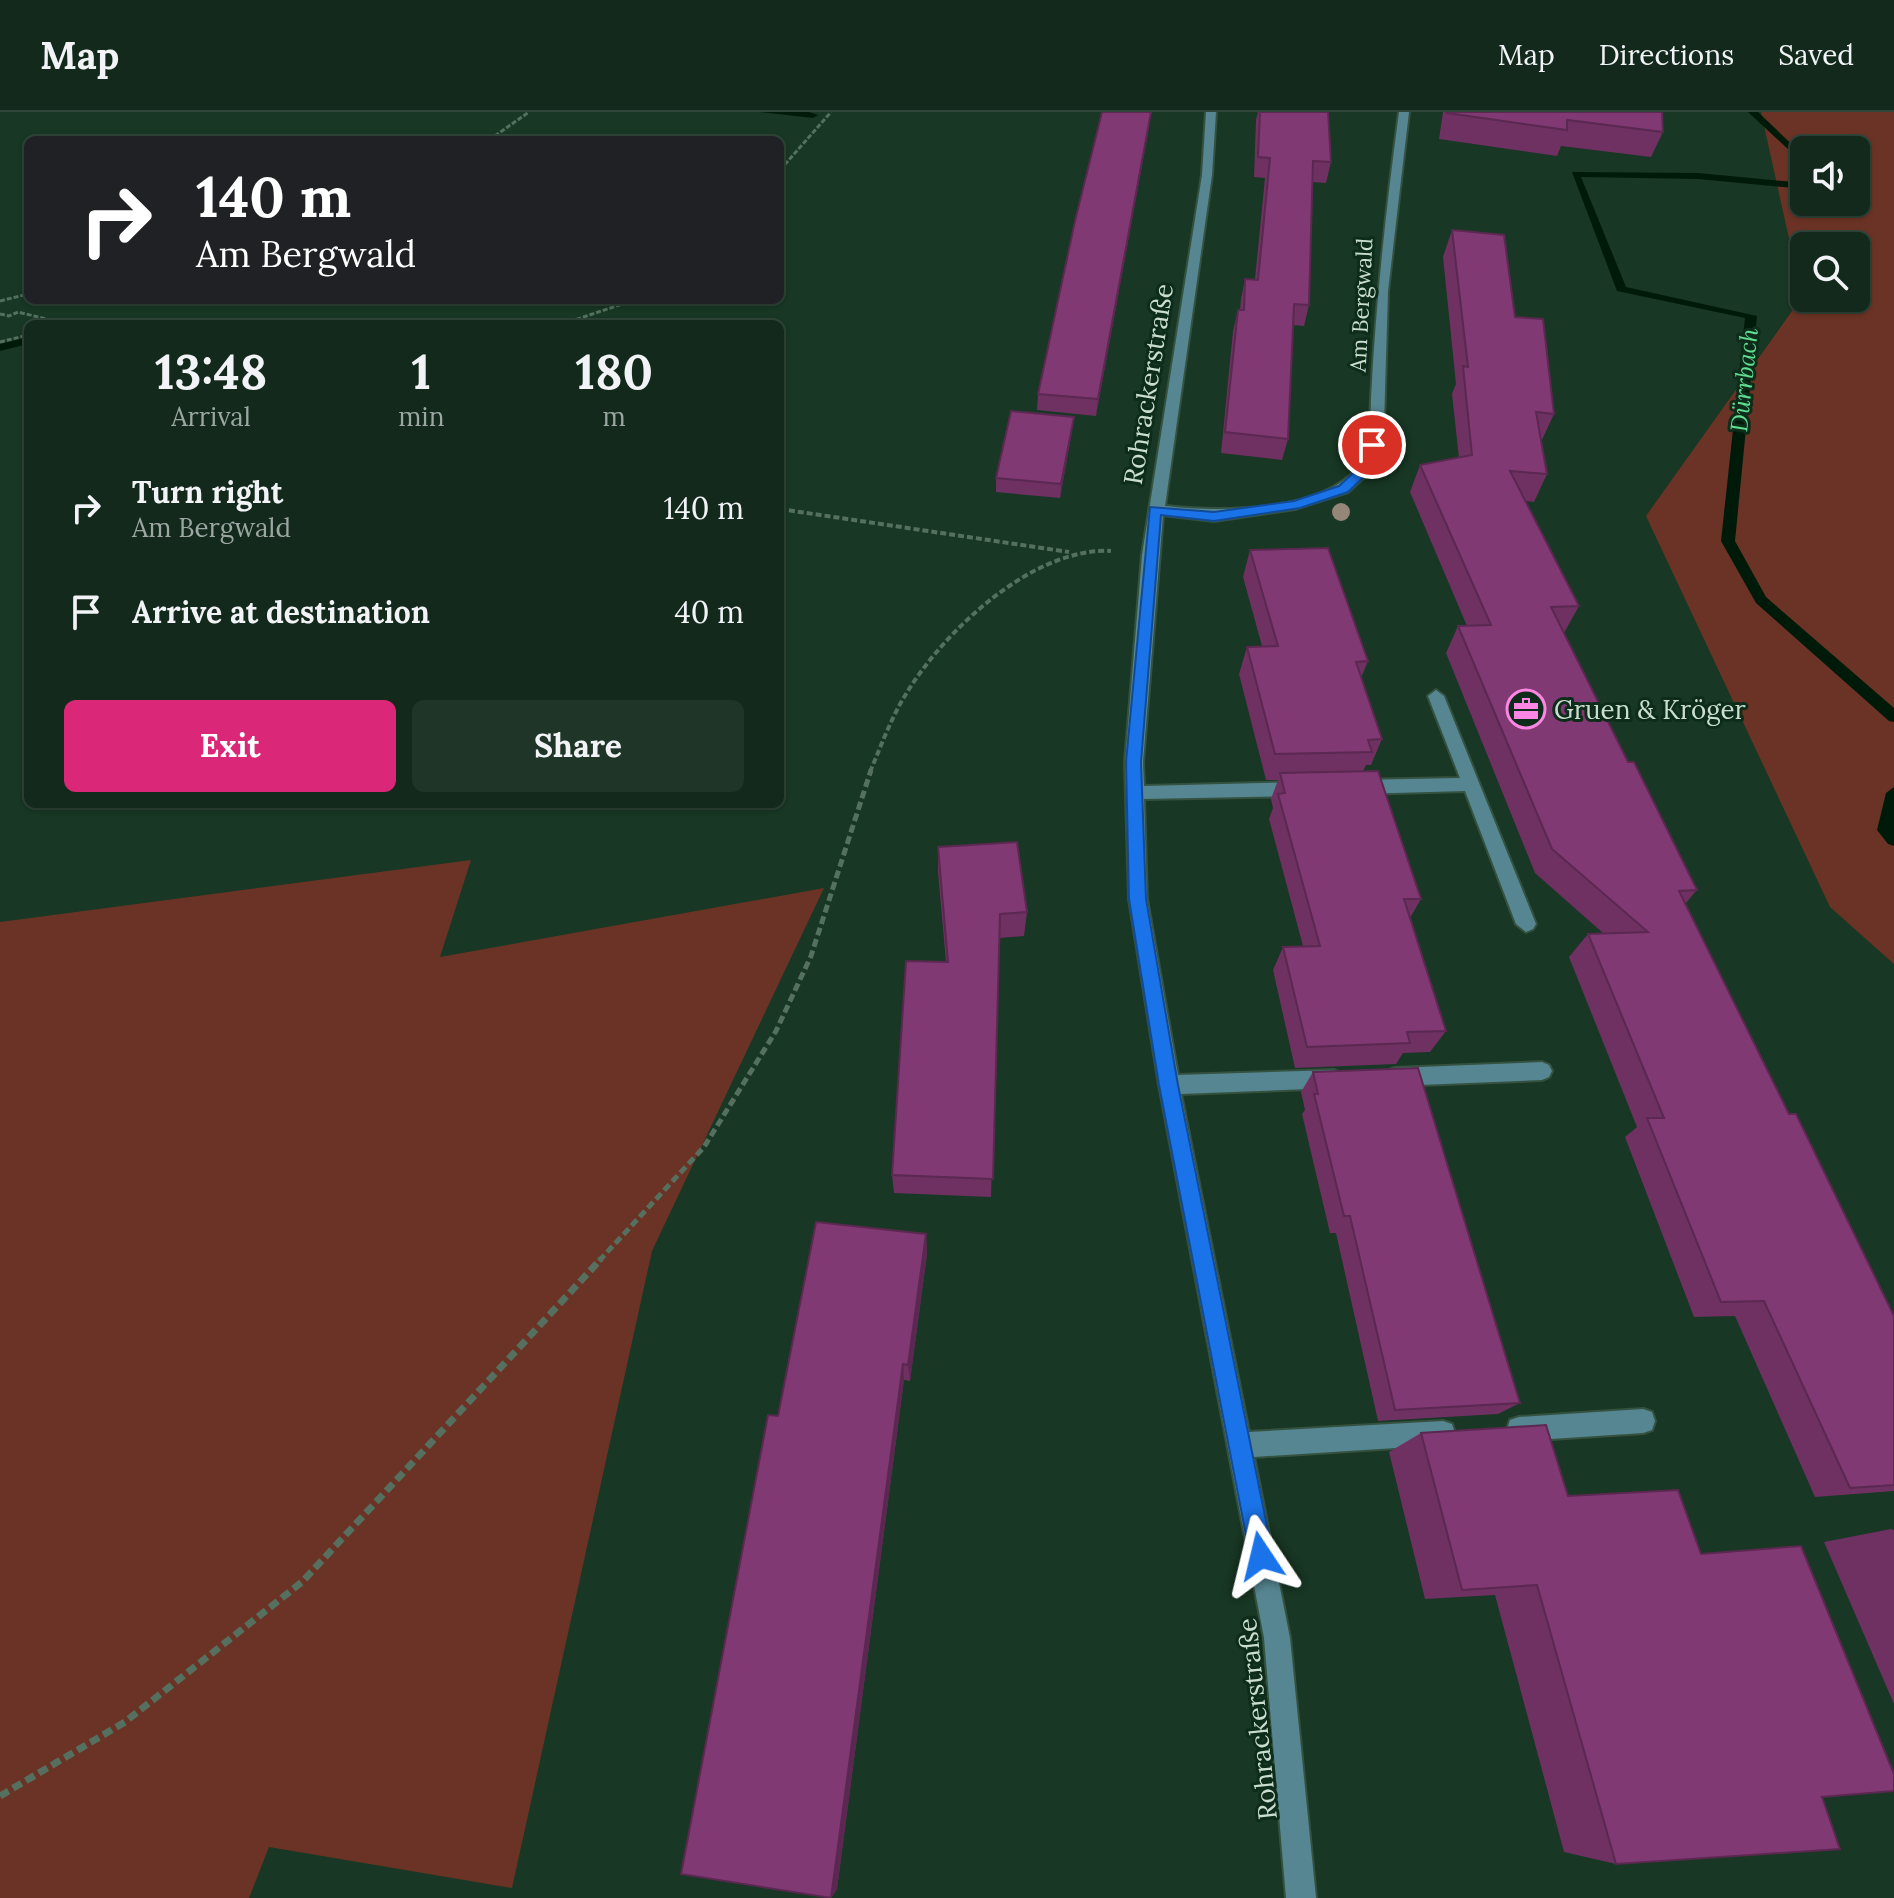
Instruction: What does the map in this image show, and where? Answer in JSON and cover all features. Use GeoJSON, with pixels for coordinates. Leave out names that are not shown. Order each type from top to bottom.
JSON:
{"type":"FeatureCollection","features":[{"type":"Feature","properties":{"kind":"street","name":"Rohrackerstraße"},"geometry":{"type":"LineString","coordinates":[[1211,112],[1207,175],[1150,555],[1134,762],[1138,899],[1169,1085],[1277,1638],[1301,1898]]}},
{"type":"Feature","properties":{"kind":"street","name":"Am Bergwald"},"geometry":{"type":"LineString","coordinates":[[1155,510],[1214,516],[1295,505],[1343,489],[1367,468],[1377,423],[1384,264],[1404,112]]}},
{"type":"Feature","properties":{"kind":"street"},"geometry":{"type":"LineString","coordinates":[[1436,696],[1526,924]]}},
{"type":"Feature","properties":{"kind":"street"},"geometry":{"type":"LineString","coordinates":[[1135,793],[1470,784]]}},
{"type":"Feature","properties":{"kind":"street"},"geometry":{"type":"LineString","coordinates":[[1169,1085],[1542,1071]]}},
{"type":"Feature","properties":{"kind":"street"},"geometry":{"type":"LineString","coordinates":[[1241,1445],[1643,1421]]}},
{"type":"Feature","properties":{"kind":"path"},"geometry":{"type":"LineString","coordinates":[[495,136],[529,112]]}},
{"type":"Feature","properties":{"kind":"path"},"geometry":{"type":"LineString","coordinates":[[784,165],[831,112]]}},
{"type":"Feature","properties":{"kind":"path"},"geometry":{"type":"LineString","coordinates":[[0,301],[24,295]]}},
{"type":"Feature","properties":{"kind":"path"},"geometry":{"type":"LineString","coordinates":[[575,320],[622,304]]}},
{"type":"Feature","properties":{"kind":"path"},"geometry":{"type":"LineString","coordinates":[[0,314],[9,316],[18,312],[50,320]]}},
{"type":"Feature","properties":{"kind":"path"},"geometry":{"type":"LineString","coordinates":[[0,342],[24,336]]}},
{"type":"Feature","properties":{"kind":"path"},"geometry":{"type":"LineString","coordinates":[[784,510],[1070,552],[1092,549],[1150,555]]}},
{"type":"Feature","properties":{"kind":"path"},"geometry":{"type":"LineString","coordinates":[[0,1796],[125,1722],[302,1582],[704,1147],[748,1081],[797,990],[837,888],[878,751],[898,707],[936,655],[991,600],[1037,568],[1070,552]]}},
{"type":"Feature","properties":{"kind":"shaded area"},"geometry":{"type":"Polygon","coordinates":[[[1761,112],[1894,112],[1894,964],[1830,907],[1646,516],[1791,312],[1870,312],[1870,232],[1790,232],[1790,243],[1761,112]]]}},
{"type":"Feature","properties":{"kind":"shaded area"},"geometry":{"type":"Polygon","coordinates":[[[471,860],[440,957],[824,888],[652,1251],[512,1888],[269,1847],[249,1898],[0,1898],[0,922],[471,860]]]}},
{"type":"Feature","properties":{"kind":"building"},"geometry":{"type":"Polygon","coordinates":[[[1102,112],[1151,112],[1098,399],[1038,394],[1075,221],[1102,112]]]}},
{"type":"Feature","properties":{"kind":"building"},"geometry":{"type":"Polygon","coordinates":[[[1260,112],[1328,112],[1331,162],[1313,161],[1309,305],[1294,304],[1288,439],[1225,432],[1238,310],[1244,310],[1245,279],[1258,280],[1270,158],[1258,157],[1260,112]]]}},
{"type":"Feature","properties":{"kind":"building"},"geometry":{"type":"Polygon","coordinates":[[[1448,112],[1662,112],[1663,132],[1567,120],[1567,130],[1448,112]]]}},
{"type":"Feature","properties":{"kind":"building"},"geometry":{"type":"Polygon","coordinates":[[[1452,230],[1504,235],[1515,317],[1543,319],[1554,414],[1536,412],[1547,474],[1510,471],[1579,606],[1551,607],[1628,762],[1634,762],[1697,890],[1679,891],[1789,1114],[1796,1114],[1894,1316],[1894,1485],[1850,1488],[1764,1301],[1721,1302],[1647,1118],[1664,1118],[1588,934],[1648,932],[1552,849],[1458,626],[1491,625],[1420,465],[1472,455],[1463,366],[1468,367],[1452,230]]]}},
{"type":"Feature","properties":{"kind":"building"},"geometry":{"type":"Polygon","coordinates":[[[1011,411],[1074,417],[1061,484],[996,478],[1011,411]]]}},
{"type":"Feature","properties":{"kind":"building"},"geometry":{"type":"Polygon","coordinates":[[[1328,548],[1368,661],[1356,662],[1382,739],[1368,740],[1372,752],[1275,754],[1247,647],[1278,646],[1250,550],[1328,548]]]}},
{"type":"Feature","properties":{"kind":"building"},"geometry":{"type":"Polygon","coordinates":[[[1378,771],[1421,899],[1404,899],[1446,1031],[1407,1032],[1410,1043],[1307,1047],[1283,947],[1320,946],[1278,794],[1285,793],[1280,773],[1378,771]]]}},
{"type":"Feature","properties":{"kind":"building"},"geometry":{"type":"Polygon","coordinates":[[[1017,842],[1027,912],[1000,914],[993,1179],[892,1175],[906,961],[948,962],[938,847],[1017,842]]]}},
{"type":"Feature","properties":{"kind":"building"},"geometry":{"type":"Polygon","coordinates":[[[1418,1068],[1520,1403],[1395,1410],[1350,1216],[1344,1216],[1314,1094],[1318,1094],[1313,1072],[1418,1068]]]}},
{"type":"Feature","properties":{"kind":"building"},"geometry":{"type":"Polygon","coordinates":[[[816,1222],[926,1234],[908,1365],[903,1364],[831,1898],[681,1874],[768,1415],[778,1416],[816,1222]]]}},
{"type":"Feature","properties":{"kind":"building"},"geometry":{"type":"Polygon","coordinates":[[[1546,1425],[1568,1496],[1678,1490],[1701,1554],[1801,1546],[1894,1774],[1894,1791],[1822,1797],[1840,1849],[1616,1864],[1537,1585],[1462,1590],[1421,1433],[1546,1425]]]}},
{"type":"Feature","properties":{"kind":"waterway"},"geometry":{"type":"LineString","coordinates":[[764,112],[813,115]]}},
{"type":"Feature","properties":{"kind":"waterway","name":"Dürrbach"},"geometry":{"type":"LineString","coordinates":[[1753,112],[1790,148]]}},
{"type":"Feature","properties":{"kind":"waterway","name":"Dürrbach"},"geometry":{"type":"LineString","coordinates":[[1790,185],[1698,176],[1575,174],[1621,289],[1751,316],[1728,541],[1761,600],[1894,717]]}},
{"type":"Feature","properties":{"kind":"waterway"},"geometry":{"type":"LineString","coordinates":[[0,348],[24,341]]}},
{"type":"Feature","properties":{"kind":"waterway","name":"Dürrbach"},"geometry":{"type":"LineString","coordinates":[[1894,793],[1885,830],[1894,840]]}},
{"type":"Feature","properties":{"kind":"place","name":"Gruen & Kröger"},"geometry":{"type":"Point","coordinates":[1526,709]}},
{"type":"Feature","properties":{"kind":"route"},"geometry":{"type":"LineString","coordinates":[[1261,1556],[1169,1085],[1138,899],[1134,762],[1150,555],[1155,510],[1214,516],[1295,505],[1343,489],[1367,468],[1372,445]]}}]}
